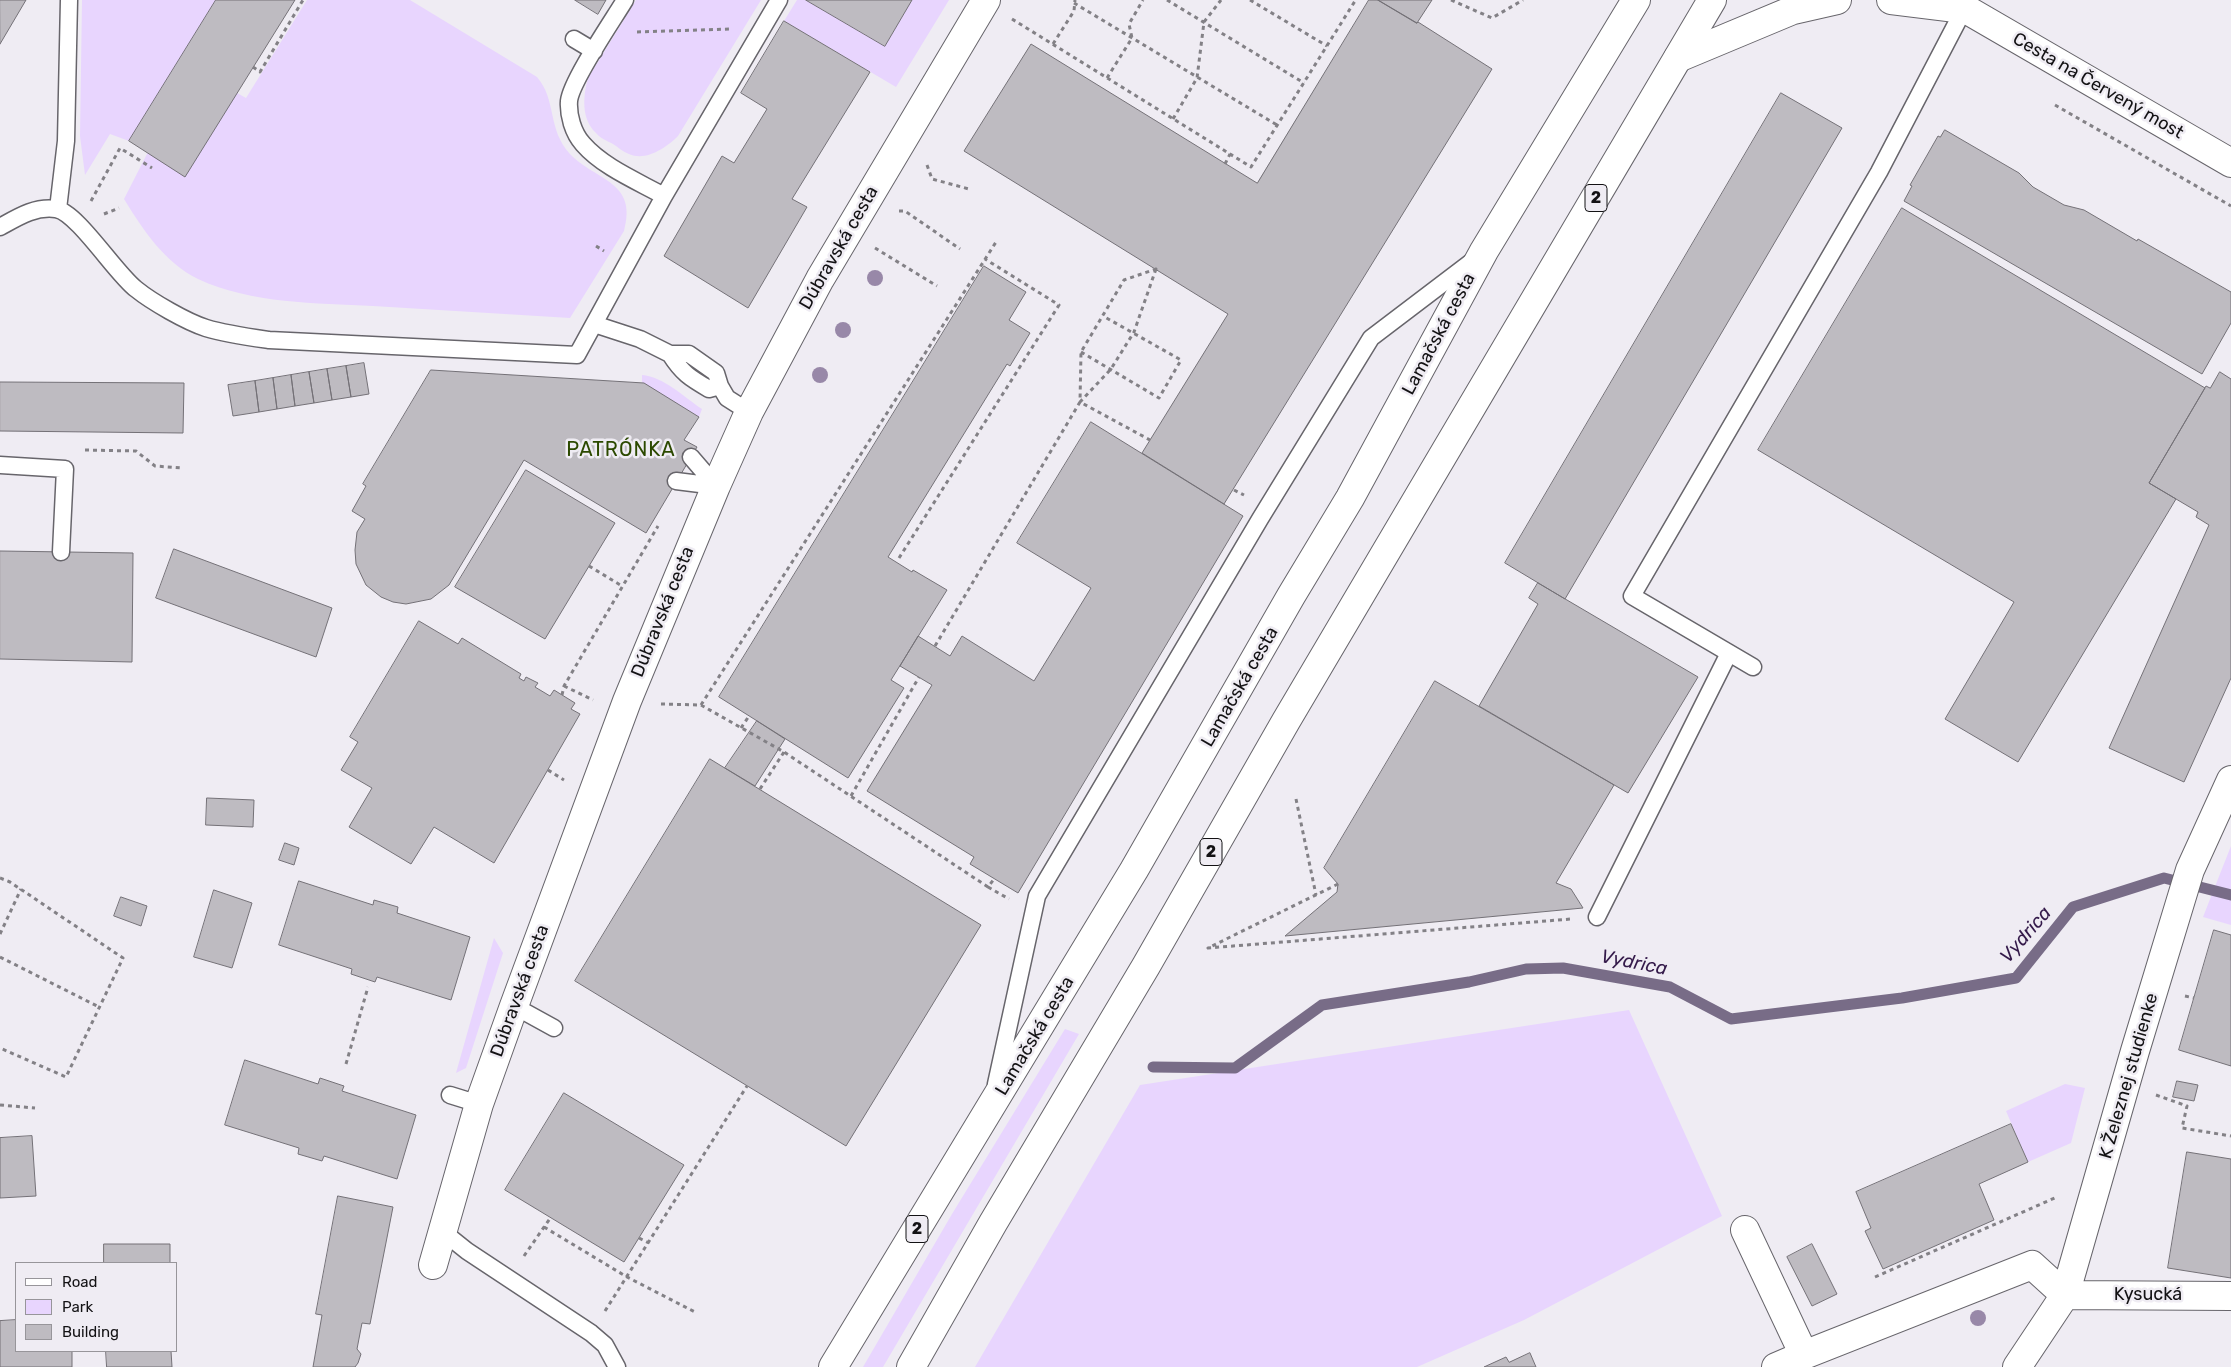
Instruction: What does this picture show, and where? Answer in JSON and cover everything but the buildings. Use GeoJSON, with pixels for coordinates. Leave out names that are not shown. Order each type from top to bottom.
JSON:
{"type":"FeatureCollection","features":[{"type":"Feature","properties":{"kind":"street","name":"Dúbravská cesta"},"geometry":{"type":"LineString","coordinates":[[433,1265],[479,1104],[514,1006],[627,701],[716,486],[749,412],[820,279],[986,0]]}},
{"type":"Feature","properties":{"kind":"street","name":"Lamačská cesta"},"geometry":{"type":"LineString","coordinates":[[832,1367],[991,1109],[1134,870],[1291,596],[1350,498],[1484,251],[1636,0]]}},
{"type":"Feature","properties":{"kind":"street","name":"2"},"geometry":{"type":"LineString","coordinates":[[911,1367],[993,1223],[1146,966],[1286,722],[1712,0]]}},
{"type":"Feature","properties":{"kind":"street"},"geometry":{"type":"LineString","coordinates":[[1678,58],[1793,10],[1837,0]]}},
{"type":"Feature","properties":{"kind":"street","name":"Cesta na Červený most"},"geometry":{"type":"LineString","coordinates":[[1891,0],[1958,3],[2231,163]]}},
{"type":"Feature","properties":{"kind":"street","name":"K Železnej studienke"},"geometry":{"type":"LineString","coordinates":[[2017,1367],[2065,1295],[2190,870],[2231,780]]}},
{"type":"Feature","properties":{"kind":"street"},"geometry":{"type":"LineString","coordinates":[[1745,1230],[1804,1354]]}},
{"type":"Feature","properties":{"kind":"street"},"geometry":{"type":"LineString","coordinates":[[1776,1367],[1804,1354],[2032,1265],[2065,1295]]}},
{"type":"Feature","properties":{"kind":"street","name":"Kysucká"},"geometry":{"type":"LineString","coordinates":[[2065,1295],[2231,1296]]}},
{"type":"Feature","properties":{"kind":"lane"},"geometry":{"type":"LineString","coordinates":[[58,209],[66,141],[69,0]]}},
{"type":"Feature","properties":{"kind":"lane"},"geometry":{"type":"LineString","coordinates":[[625,0],[578,79],[569,100],[571,122],[582,144],[606,163],[664,196]]}},
{"type":"Feature","properties":{"kind":"lane"},"geometry":{"type":"LineString","coordinates":[[0,227],[31,210],[58,209],[78,224],[135,289],[204,327],[231,334],[269,340],[577,356],[664,196],[779,0]]}},
{"type":"Feature","properties":{"kind":"lane"},"geometry":{"type":"LineString","coordinates":[[1753,667],[1632,596],[1879,172],[1958,3]]}},
{"type":"Feature","properties":{"kind":"lane"},"geometry":{"type":"LineString","coordinates":[[574,39],[594,51]]}},
{"type":"Feature","properties":{"kind":"lane"},"geometry":{"type":"LineString","coordinates":[[991,1109],[1037,896],[1260,519],[1371,338],[1484,251]]}},
{"type":"Feature","properties":{"kind":"lane"},"geometry":{"type":"LineString","coordinates":[[594,324],[640,339],[670,354],[680,371],[708,389],[720,386],[727,398],[749,412]]}},
{"type":"Feature","properties":{"kind":"lane"},"geometry":{"type":"LineString","coordinates":[[691,457],[716,486]]}},
{"type":"Feature","properties":{"kind":"lane"},"geometry":{"type":"LineString","coordinates":[[0,465],[65,469],[61,552]]}},
{"type":"Feature","properties":{"kind":"lane"},"geometry":{"type":"LineString","coordinates":[[676,481],[716,486]]}},
{"type":"Feature","properties":{"kind":"lane"},"geometry":{"type":"LineString","coordinates":[[1596,917],[1729,653]]}},
{"type":"Feature","properties":{"kind":"lane"},"geometry":{"type":"LineString","coordinates":[[514,1006],[554,1028]]}},
{"type":"Feature","properties":{"kind":"lane"},"geometry":{"type":"LineString","coordinates":[[450,1095],[479,1104]]}},
{"type":"Feature","properties":{"kind":"lane"},"geometry":{"type":"LineString","coordinates":[[442,1231],[467,1251],[591,1332],[605,1345],[617,1367]]}},
{"type":"Feature","properties":{"kind":"path"},"geometry":{"type":"LineString","coordinates":[[253,67],[260,72],[303,0]]}},
{"type":"Feature","properties":{"kind":"path"},"geometry":{"type":"LineString","coordinates":[[1107,78],[1132,38],[1129,24],[1143,0]]}},
{"type":"Feature","properties":{"kind":"path"},"geometry":{"type":"LineString","coordinates":[[1167,0],[1304,83]]}},
{"type":"Feature","properties":{"kind":"path"},"geometry":{"type":"LineString","coordinates":[[1173,119],[1198,78],[1204,22],[1221,0]]}},
{"type":"Feature","properties":{"kind":"path"},"geometry":{"type":"LineString","coordinates":[[1250,0],[1327,46]]}},
{"type":"Feature","properties":{"kind":"path"},"geometry":{"type":"LineString","coordinates":[[1009,17],[1251,167],[1354,0]]}},
{"type":"Feature","properties":{"kind":"path"},"geometry":{"type":"LineString","coordinates":[[1451,0],[1492,18],[1523,0]]}},
{"type":"Feature","properties":{"kind":"path"},"geometry":{"type":"LineString","coordinates":[[1074,1],[1277,125]]}},
{"type":"Feature","properties":{"kind":"path"},"geometry":{"type":"LineString","coordinates":[[1053,44],[1074,11],[1074,1]]}},
{"type":"Feature","properties":{"kind":"path"},"geometry":{"type":"LineString","coordinates":[[636,32],[734,29]]}},
{"type":"Feature","properties":{"kind":"path"},"geometry":{"type":"LineString","coordinates":[[2055,104],[2231,206]]}},
{"type":"Feature","properties":{"kind":"path"},"geometry":{"type":"LineString","coordinates":[[78,224],[120,148],[152,168]]}},
{"type":"Feature","properties":{"kind":"path"},"geometry":{"type":"LineString","coordinates":[[1225,164],[1230,154]]}},
{"type":"Feature","properties":{"kind":"path"},"geometry":{"type":"LineString","coordinates":[[924,158],[932,179],[969,189]]}},
{"type":"Feature","properties":{"kind":"path"},"geometry":{"type":"LineString","coordinates":[[890,212],[905,211],[960,249]]}},
{"type":"Feature","properties":{"kind":"path"},"geometry":{"type":"LineString","coordinates":[[701,705],[996,242]]}},
{"type":"Feature","properties":{"kind":"path"},"geometry":{"type":"LineString","coordinates":[[870,245],[937,286]]}},
{"type":"Feature","properties":{"kind":"path"},"geometry":{"type":"LineString","coordinates":[[899,558],[1058,305],[985,259]]}},
{"type":"Feature","properties":{"kind":"path"},"geometry":{"type":"LineString","coordinates":[[935,646],[1080,402],[1111,368],[1134,332],[1156,269],[1124,280],[1081,352],[1080,402]]}},
{"type":"Feature","properties":{"kind":"path"},"geometry":{"type":"LineString","coordinates":[[1081,352],[1159,398],[1181,360],[1103,316]]}},
{"type":"Feature","properties":{"kind":"path"},"geometry":{"type":"LineString","coordinates":[[1080,402],[1150,440]]}},
{"type":"Feature","properties":{"kind":"path"},"geometry":{"type":"LineString","coordinates":[[78,450],[136,451],[155,466],[182,468]]}},
{"type":"Feature","properties":{"kind":"path"},"geometry":{"type":"LineString","coordinates":[[562,695],[564,686],[658,526]]}},
{"type":"Feature","properties":{"kind":"path"},"geometry":{"type":"LineString","coordinates":[[589,566],[622,586]]}},
{"type":"Feature","properties":{"kind":"path"},"geometry":{"type":"LineString","coordinates":[[851,796],[919,677]]}},
{"type":"Feature","properties":{"kind":"path"},"geometry":{"type":"LineString","coordinates":[[564,686],[594,700]]}},
{"type":"Feature","properties":{"kind":"path"},"geometry":{"type":"LineString","coordinates":[[659,704],[701,705],[784,752],[1013,902]]}},
{"type":"Feature","properties":{"kind":"path"},"geometry":{"type":"LineString","coordinates":[[741,728],[749,716]]}},
{"type":"Feature","properties":{"kind":"path"},"geometry":{"type":"LineString","coordinates":[[760,790],[784,752]]}},
{"type":"Feature","properties":{"kind":"path"},"geometry":{"type":"LineString","coordinates":[[548,770],[568,782]]}},
{"type":"Feature","properties":{"kind":"path"},"geometry":{"type":"LineString","coordinates":[[1296,799],[1316,895]]}},
{"type":"Feature","properties":{"kind":"path"},"geometry":{"type":"LineString","coordinates":[[0,878],[21,889],[123,958],[66,1078],[0,1048]]}},
{"type":"Feature","properties":{"kind":"path"},"geometry":{"type":"LineString","coordinates":[[988,887],[994,879]]}},
{"type":"Feature","properties":{"kind":"path"},"geometry":{"type":"LineString","coordinates":[[1338,884],[1208,948],[1596,917]]}},
{"type":"Feature","properties":{"kind":"path"},"geometry":{"type":"LineString","coordinates":[[0,934],[21,889]]}},
{"type":"Feature","properties":{"kind":"path"},"geometry":{"type":"LineString","coordinates":[[0,957],[99,1007]]}},
{"type":"Feature","properties":{"kind":"path"},"geometry":{"type":"LineString","coordinates":[[346,1064],[368,987]]}},
{"type":"Feature","properties":{"kind":"path"},"geometry":{"type":"LineString","coordinates":[[591,1332],[747,1086]]}},
{"type":"Feature","properties":{"kind":"path"},"geometry":{"type":"LineString","coordinates":[[2152,1094],[2187,1106],[2182,1128],[2231,1136]]}},
{"type":"Feature","properties":{"kind":"path"},"geometry":{"type":"LineString","coordinates":[[0,1105],[35,1108]]}},
{"type":"Feature","properties":{"kind":"path"},"geometry":{"type":"LineString","coordinates":[[1875,1277],[2056,1197]]}},
{"type":"Feature","properties":{"kind":"path"},"geometry":{"type":"LineString","coordinates":[[509,1279],[551,1217]]}},
{"type":"Feature","properties":{"kind":"path"},"geometry":{"type":"LineString","coordinates":[[544,1228],[627,1277],[695,1312]]}},
{"type":"Feature","properties":{"kind":"path"},"geometry":{"type":"LineString","coordinates":[[639,1238],[649,1243]]}},
{"type":"Feature","properties":{"kind":"green space"},"geometry":{"type":"Polygon","coordinates":[[[82,0],[216,0],[129,141],[110,134],[85,175],[80,136],[82,0]]]}},
{"type":"Feature","properties":{"kind":"green space"},"geometry":{"type":"Polygon","coordinates":[[[307,0],[410,0],[537,77],[547,95],[558,135],[563,144],[580,163],[612,184],[620,192],[625,202],[627,214],[624,231],[570,318],[307,303],[262,298],[219,287],[198,279],[175,264],[156,245],[124,199],[148,152],[237,93],[246,98],[307,0]]]}},
{"type":"Feature","properties":{"kind":"green space"},"geometry":{"type":"Polygon","coordinates":[[[636,0],[761,0],[678,136],[662,149],[642,156],[627,153],[600,136],[591,127],[584,107],[588,78],[636,0]]]}},
{"type":"Feature","properties":{"kind":"green space"},"geometry":{"type":"Polygon","coordinates":[[[797,0],[806,0],[885,46],[912,0],[949,0],[896,87],[784,21],[797,0]]]}},
{"type":"Feature","properties":{"kind":"green space"},"geometry":{"type":"Polygon","coordinates":[[[642,375],[658,379],[674,388],[702,409],[699,417],[642,383],[642,375]]]}},
{"type":"Feature","properties":{"kind":"green space"},"geometry":{"type":"Polygon","coordinates":[[[2231,846],[2231,925],[2203,917],[2231,846]]]}},
{"type":"Feature","properties":{"kind":"green space"},"geometry":{"type":"Polygon","coordinates":[[[494,938],[503,953],[466,1068],[456,1073],[494,938]]]}},
{"type":"Feature","properties":{"kind":"green space"},"geometry":{"type":"Polygon","coordinates":[[[1629,1010],[1722,1216],[1524,1320],[1417,1367],[975,1367],[1140,1085],[1629,1010]]]}},
{"type":"Feature","properties":{"kind":"green space"},"geometry":{"type":"Polygon","coordinates":[[[1065,1029],[1079,1034],[883,1367],[863,1367],[952,1214],[1065,1029]]]}},
{"type":"Feature","properties":{"kind":"green space"},"geometry":{"type":"Polygon","coordinates":[[[2065,1084],[2085,1088],[2071,1143],[2028,1162],[2006,1111],[2065,1084]]]}},
{"type":"Feature","properties":{"kind":"waterway","name":"Vydrica"},"geometry":{"type":"LineString","coordinates":[[1153,1067],[1235,1068],[1322,1005],[1469,982],[1526,969],[1563,968],[1670,987],[1731,1019],[1902,998],[2016,978],[2073,907],[2164,878],[2231,895]]}},
{"type":"Feature","properties":{"kind":"district","name":"PATRÓNKA"},"geometry":{"type":"Point","coordinates":[621,450]}}]}
